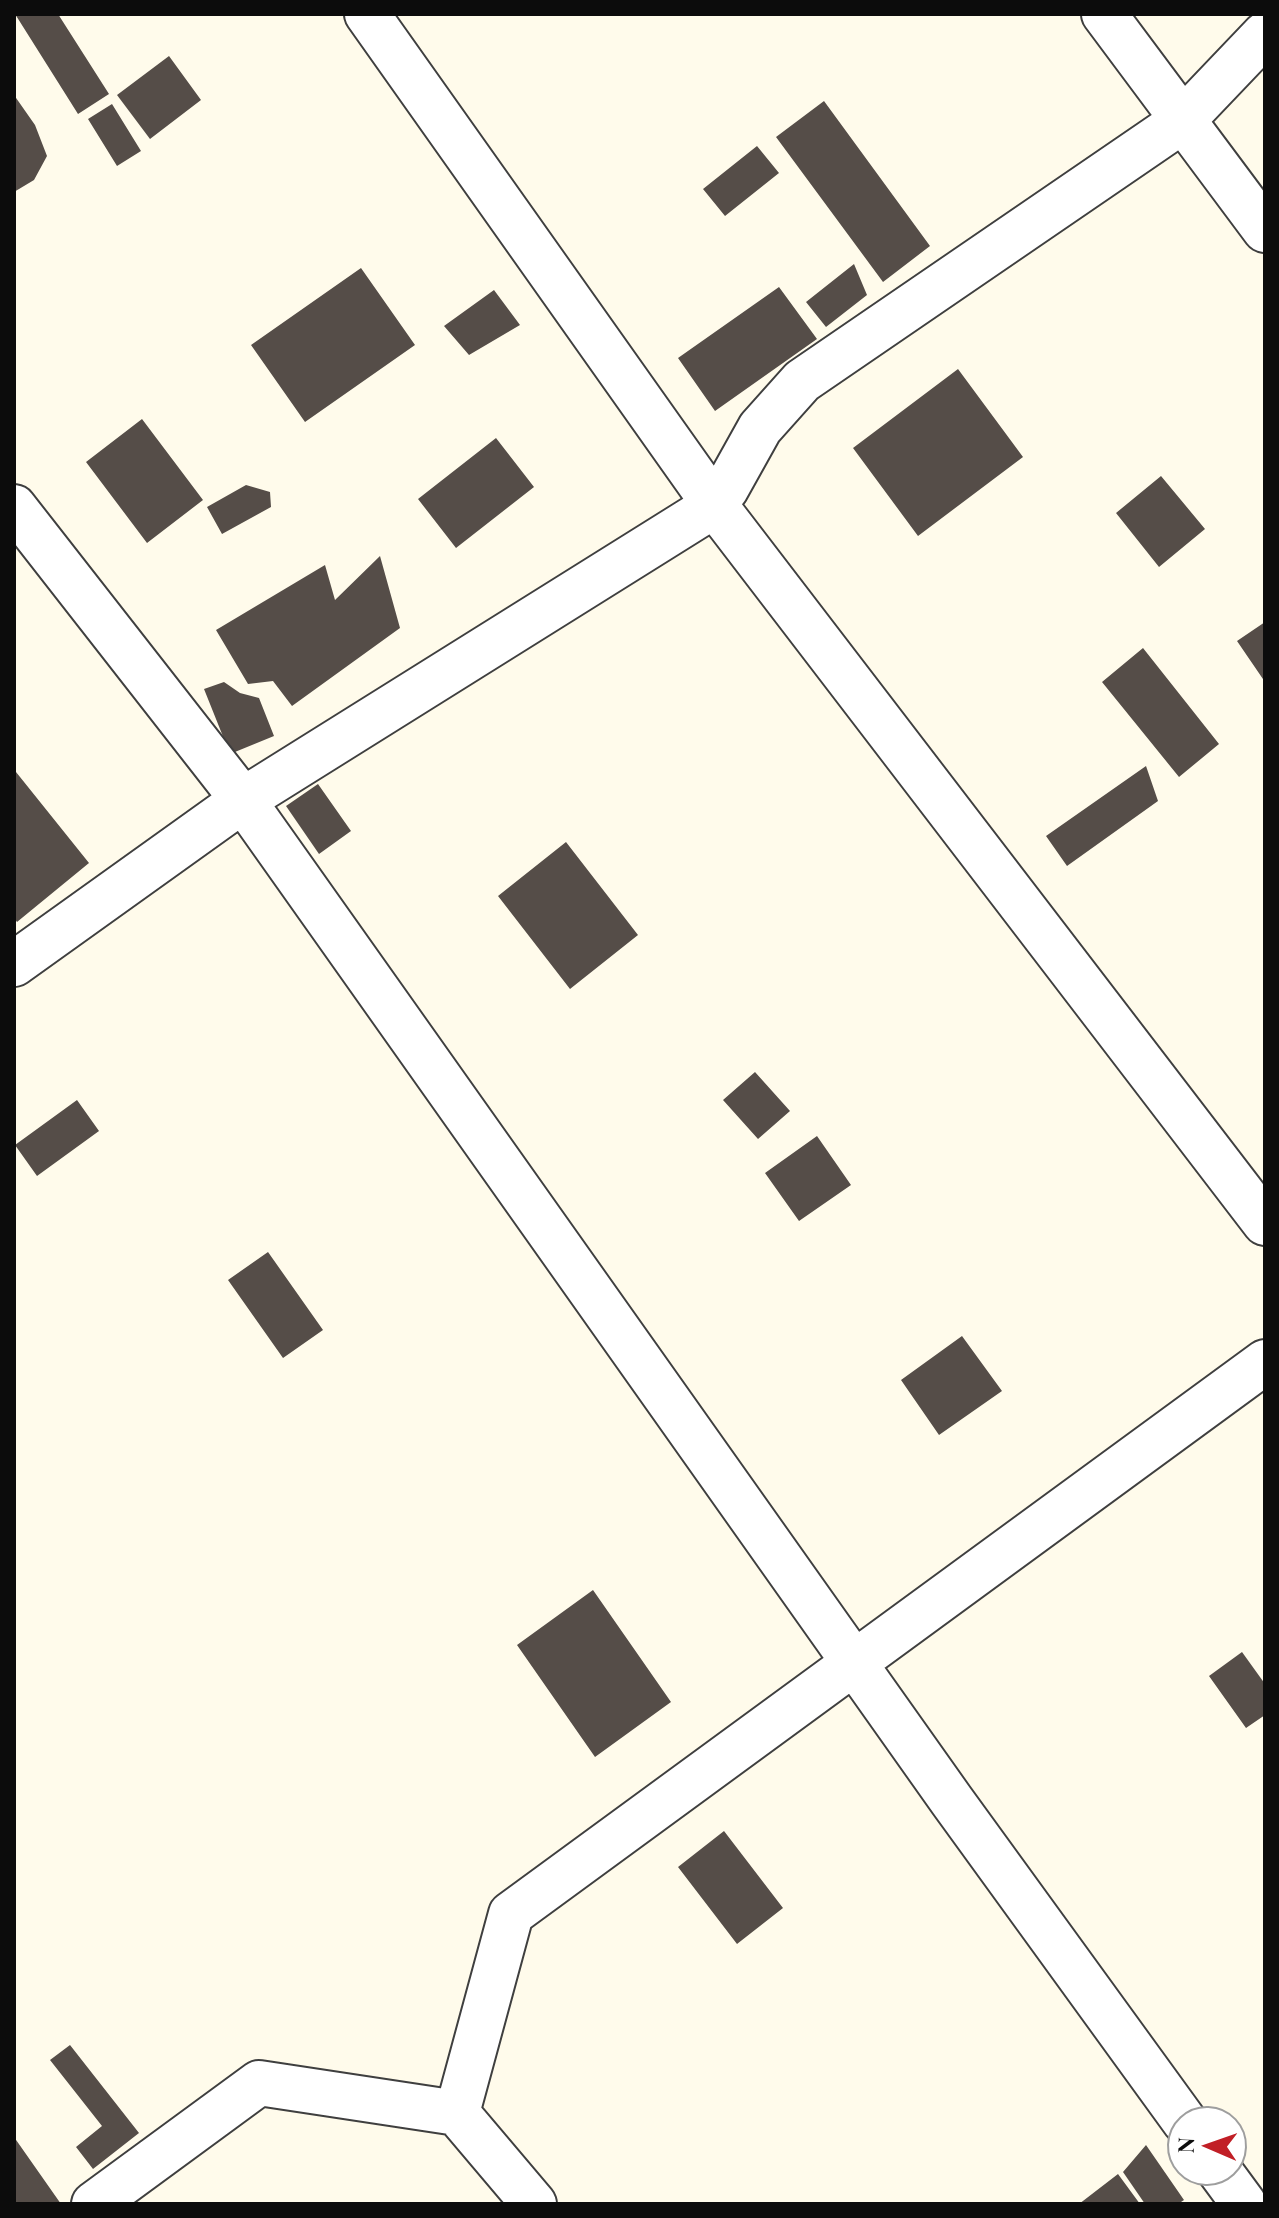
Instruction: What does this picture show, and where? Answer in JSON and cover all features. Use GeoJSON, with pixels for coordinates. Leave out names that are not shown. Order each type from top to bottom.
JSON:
{"type":"FeatureCollection","features":[{"type":"Feature","properties":{"kind":"street"},"geometry":{"type":"LineString","coordinates":[[367,14],[714,504],[1265,1223]]}},
{"type":"Feature","properties":{"kind":"street"},"geometry":{"type":"LineString","coordinates":[[1104,14],[1265,230]]}},
{"type":"Feature","properties":{"kind":"street"},"geometry":{"type":"LineString","coordinates":[[14,964],[243,800],[714,504],[726,489],[760,428],[802,381],[1182,121],[1265,34]]}},
{"type":"Feature","properties":{"kind":"street"},"geometry":{"type":"LineString","coordinates":[[14,507],[243,800],[952,1801],[1173,2106]]}},
{"type":"Feature","properties":{"kind":"street"},"geometry":{"type":"LineString","coordinates":[[457,2113],[511,1914],[1265,1362]]}},
{"type":"Feature","properties":{"kind":"street"},"geometry":{"type":"LineString","coordinates":[[94,2204],[259,2083],[457,2113],[534,2204]]}},
{"type":"Feature","properties":{"kind":"street"},"geometry":{"type":"LineString","coordinates":[[1231,2186],[1244,2204]]}},
{"type":"Feature","properties":{"kind":"building"},"geometry":{"type":"Polygon","coordinates":[[[15,14],[58,14],[109,94],[78,114],[15,14]]]}},
{"type":"Feature","properties":{"kind":"building"},"geometry":{"type":"Polygon","coordinates":[[[169,56],[201,100],[150,139],[117,95],[169,56]]]}},
{"type":"Feature","properties":{"kind":"building"},"geometry":{"type":"Polygon","coordinates":[[[14,95],[35,125],[47,156],[34,180],[14,192],[14,95]]]}},
{"type":"Feature","properties":{"kind":"building"},"geometry":{"type":"Polygon","coordinates":[[[824,101],[930,246],[883,282],[776,137],[824,101]]]}},
{"type":"Feature","properties":{"kind":"building"},"geometry":{"type":"Polygon","coordinates":[[[112,104],[141,151],[117,166],[88,119],[112,104]]]}},
{"type":"Feature","properties":{"kind":"building"},"geometry":{"type":"Polygon","coordinates":[[[757,146],[779,173],[725,216],[703,189],[757,146]]]}},
{"type":"Feature","properties":{"kind":"building"},"geometry":{"type":"Polygon","coordinates":[[[854,264],[867,295],[826,327],[806,302],[854,264]]]}},
{"type":"Feature","properties":{"kind":"building"},"geometry":{"type":"Polygon","coordinates":[[[361,268],[415,345],[305,422],[251,345],[361,268]]]}},
{"type":"Feature","properties":{"kind":"building"},"geometry":{"type":"Polygon","coordinates":[[[779,287],[817,339],[715,411],[678,358],[779,287]]]}},
{"type":"Feature","properties":{"kind":"building"},"geometry":{"type":"Polygon","coordinates":[[[494,290],[520,325],[469,355],[444,326],[494,290]]]}},
{"type":"Feature","properties":{"kind":"building"},"geometry":{"type":"Polygon","coordinates":[[[958,369],[1023,457],[918,536],[853,448],[958,369]]]}},
{"type":"Feature","properties":{"kind":"building"},"geometry":{"type":"Polygon","coordinates":[[[142,419],[203,500],[147,543],[86,462],[142,419]]]}},
{"type":"Feature","properties":{"kind":"building"},"geometry":{"type":"Polygon","coordinates":[[[496,438],[534,487],[456,548],[418,499],[496,438]]]}},
{"type":"Feature","properties":{"kind":"building"},"geometry":{"type":"Polygon","coordinates":[[[1161,476],[1205,529],[1159,567],[1116,513],[1161,476]]]}},
{"type":"Feature","properties":{"kind":"building"},"geometry":{"type":"Polygon","coordinates":[[[246,485],[270,492],[271,507],[222,534],[207,507],[246,485]]]}},
{"type":"Feature","properties":{"kind":"building"},"geometry":{"type":"Polygon","coordinates":[[[380,556],[400,628],[292,706],[273,681],[248,684],[216,630],[325,565],[335,600],[380,556]]]}},
{"type":"Feature","properties":{"kind":"building"},"geometry":{"type":"Polygon","coordinates":[[[1265,622],[1265,682],[1237,641],[1265,622]]]}},
{"type":"Feature","properties":{"kind":"building"},"geometry":{"type":"Polygon","coordinates":[[[1143,648],[1219,744],[1179,777],[1102,682],[1143,648]]]}},
{"type":"Feature","properties":{"kind":"building"},"geometry":{"type":"Polygon","coordinates":[[[224,682],[240,693],[259,698],[274,736],[230,754],[204,689],[224,682]]]}},
{"type":"Feature","properties":{"kind":"building"},"geometry":{"type":"Polygon","coordinates":[[[1146,766],[1158,801],[1067,866],[1046,836],[1146,766]]]}},
{"type":"Feature","properties":{"kind":"building"},"geometry":{"type":"Polygon","coordinates":[[[16,772],[89,863],[17,922],[14,918],[16,772]]]}},
{"type":"Feature","properties":{"kind":"building"},"geometry":{"type":"Polygon","coordinates":[[[318,784],[351,831],[319,854],[286,806],[318,784]]]}},
{"type":"Feature","properties":{"kind":"building"},"geometry":{"type":"Polygon","coordinates":[[[566,842],[638,935],[570,989],[498,896],[566,842]]]}},
{"type":"Feature","properties":{"kind":"building"},"geometry":{"type":"Polygon","coordinates":[[[755,1072],[790,1111],[758,1139],[723,1100],[755,1072]]]}},
{"type":"Feature","properties":{"kind":"building"},"geometry":{"type":"Polygon","coordinates":[[[77,1100],[99,1131],[37,1176],[15,1145],[77,1100]]]}},
{"type":"Feature","properties":{"kind":"building"},"geometry":{"type":"Polygon","coordinates":[[[817,1136],[851,1185],[799,1221],[765,1173],[817,1136]]]}},
{"type":"Feature","properties":{"kind":"building"},"geometry":{"type":"Polygon","coordinates":[[[268,1252],[323,1330],[283,1358],[228,1280],[268,1252]]]}},
{"type":"Feature","properties":{"kind":"building"},"geometry":{"type":"Polygon","coordinates":[[[962,1336],[1002,1391],[939,1435],[901,1380],[962,1336]]]}},
{"type":"Feature","properties":{"kind":"building"},"geometry":{"type":"Polygon","coordinates":[[[593,1590],[671,1702],[595,1757],[517,1645],[593,1590]]]}},
{"type":"Feature","properties":{"kind":"building"},"geometry":{"type":"Polygon","coordinates":[[[1242,1652],[1265,1684],[1265,1715],[1246,1728],[1209,1676],[1242,1652]]]}},
{"type":"Feature","properties":{"kind":"building"},"geometry":{"type":"Polygon","coordinates":[[[724,1831],[783,1908],[737,1944],[678,1867],[724,1831]]]}},
{"type":"Feature","properties":{"kind":"building"},"geometry":{"type":"Polygon","coordinates":[[[70,2045],[139,2133],[93,2169],[76,2147],[102,2126],[50,2060],[70,2045]]]}},
{"type":"Feature","properties":{"kind":"building"},"geometry":{"type":"Polygon","coordinates":[[[14,2137],[61,2204],[14,2204],[14,2137]]]}},
{"type":"Feature","properties":{"kind":"building"},"geometry":{"type":"Polygon","coordinates":[[[1146,2145],[1167,2175],[1167,2186],[1174,2186],[1184,2200],[1178,2204],[1145,2204],[1123,2172],[1146,2145]]]}},
{"type":"Feature","properties":{"kind":"building"},"geometry":{"type":"Polygon","coordinates":[[[1118,2174],[1140,2204],[1079,2204],[1118,2174]]]}}]}
